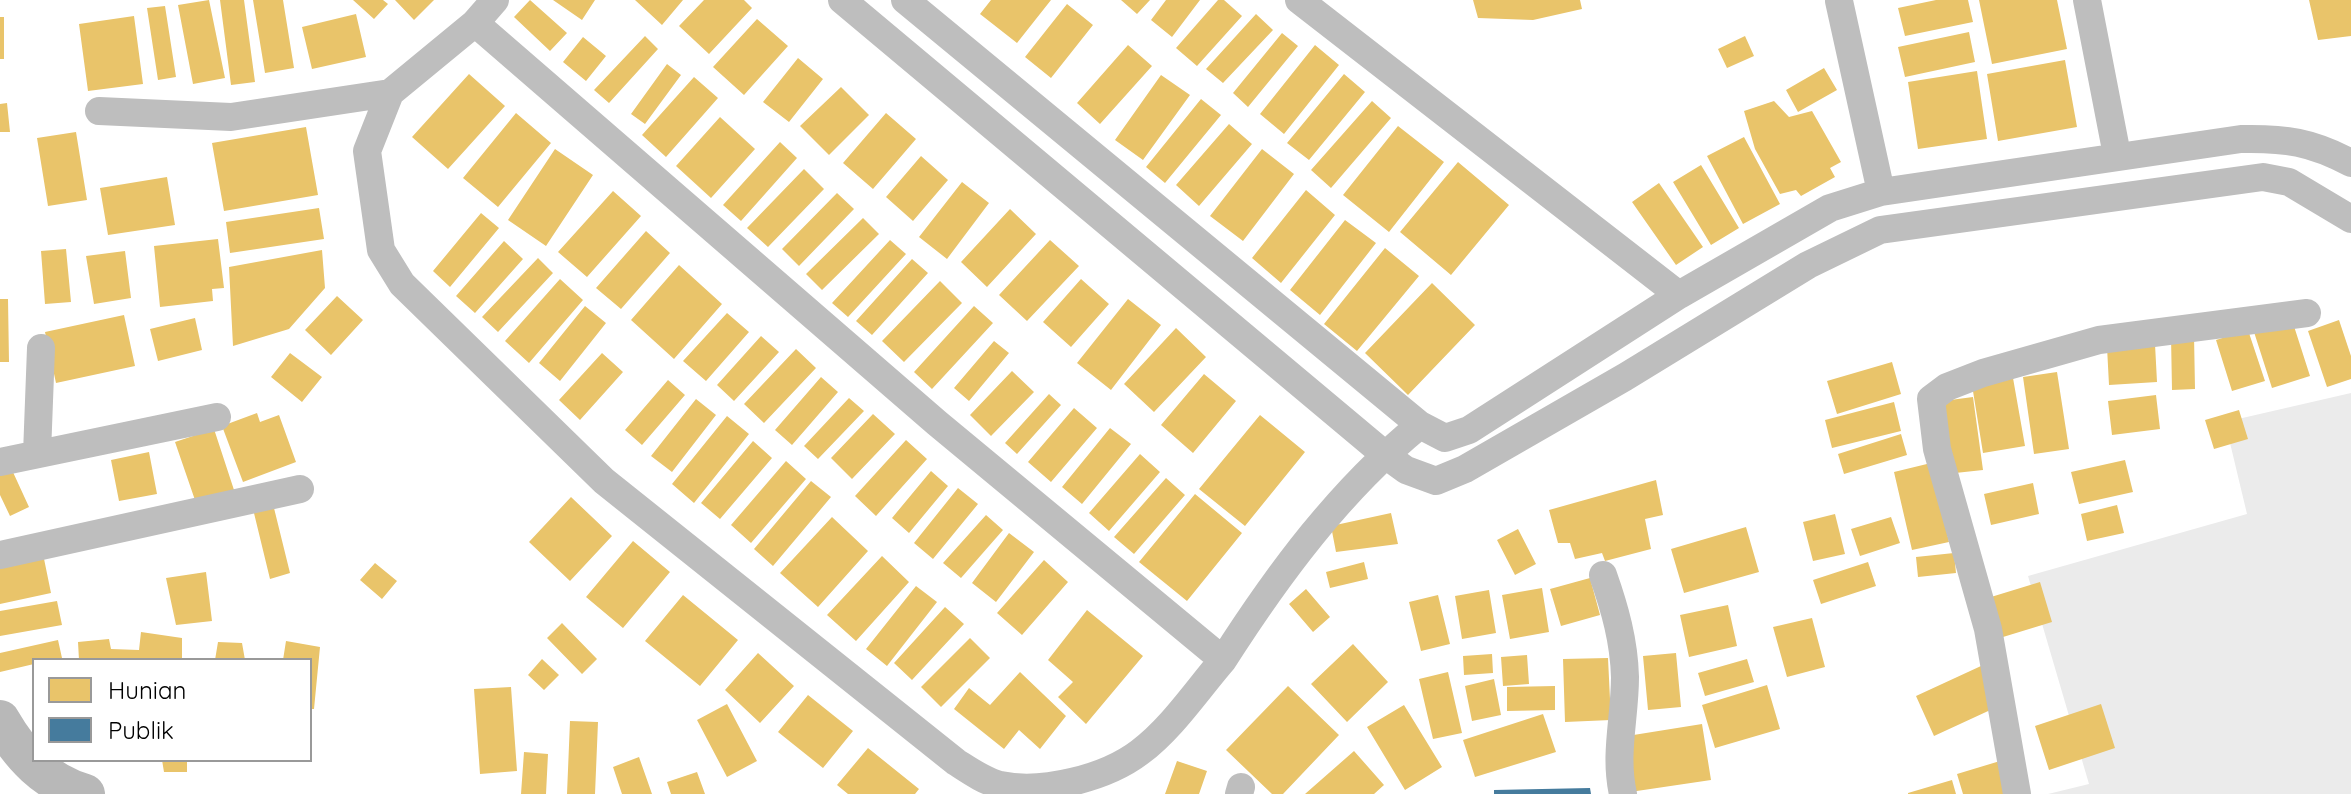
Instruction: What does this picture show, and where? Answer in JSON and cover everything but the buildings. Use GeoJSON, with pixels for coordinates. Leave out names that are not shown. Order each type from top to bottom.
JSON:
{"type":"FeatureCollection","features":[{"type":"Feature","properties":{"kind":"street"},"geometry":{"type":"LineString","coordinates":[[495,0],[475,23],[390,93],[367,151],[381,250],[402,284],[604,481],[956,762],[998,785],[1015,787],[1076,780],[1114,767],[1141,751],[1223,660],[1277,576],[1384,454],[1420,425]]}},
{"type":"Feature","properties":{"kind":"street"},"geometry":{"type":"LineString","coordinates":[[842,0],[1384,454],[1406,470],[1436,481],[1465,469],[1808,265],[1880,230],[2263,177],[2289,182],[2351,219]]}},
{"type":"Feature","properties":{"kind":"street"},"geometry":{"type":"LineString","coordinates":[[905,0],[1420,425],[1445,438],[1469,430],[1679,295],[1830,208],[1881,192],[2241,139],[2285,138],[2351,163]]}},
{"type":"Feature","properties":{"kind":"street"},"geometry":{"type":"LineString","coordinates":[[1299,0],[1679,295]]}},
{"type":"Feature","properties":{"kind":"street"},"geometry":{"type":"LineString","coordinates":[[2087,0],[2117,155]]}},
{"type":"Feature","properties":{"kind":"street"},"geometry":{"type":"LineString","coordinates":[[1839,1],[1881,192]]}},
{"type":"Feature","properties":{"kind":"street"},"geometry":{"type":"LineString","coordinates":[[475,23],[937,423],[1223,660]]}},
{"type":"Feature","properties":{"kind":"street"},"geometry":{"type":"LineString","coordinates":[[99,111],[231,117],[390,93]]}},
{"type":"Feature","properties":{"kind":"street"},"geometry":{"type":"LineString","coordinates":[[2289,182],[2301,142]]}},
{"type":"Feature","properties":{"kind":"street"},"geometry":{"type":"LineString","coordinates":[[2017,794],[1988,629],[1937,449],[1931,399],[1947,387],[1983,373],[2099,340],[2307,313]]}},
{"type":"Feature","properties":{"kind":"street"},"geometry":{"type":"LineString","coordinates":[[37,454],[41,348]]}},
{"type":"Feature","properties":{"kind":"street"},"geometry":{"type":"LineString","coordinates":[[0,462],[217,417]]}},
{"type":"Feature","properties":{"kind":"street"},"geometry":{"type":"LineString","coordinates":[[1465,469],[1469,430]]}},
{"type":"Feature","properties":{"kind":"street"},"geometry":{"type":"LineString","coordinates":[[0,555],[300,489]]}},
{"type":"Feature","properties":{"kind":"street"},"geometry":{"type":"LineString","coordinates":[[1603,575],[1622,647],[1625,678],[1617,758],[1623,794]]}},
{"type":"Feature","properties":{"kind":"street"},"geometry":{"type":"LineString","coordinates":[[0,720],[35,781],[85,794]]}},
{"type":"Feature","properties":{"kind":"shaded area"},"geometry":{"type":"Polygon","coordinates":[[[2351,393],[2351,794],[2048,794],[2089,784],[2028,576],[2247,514],[2225,422],[2351,393]]]}}]}
